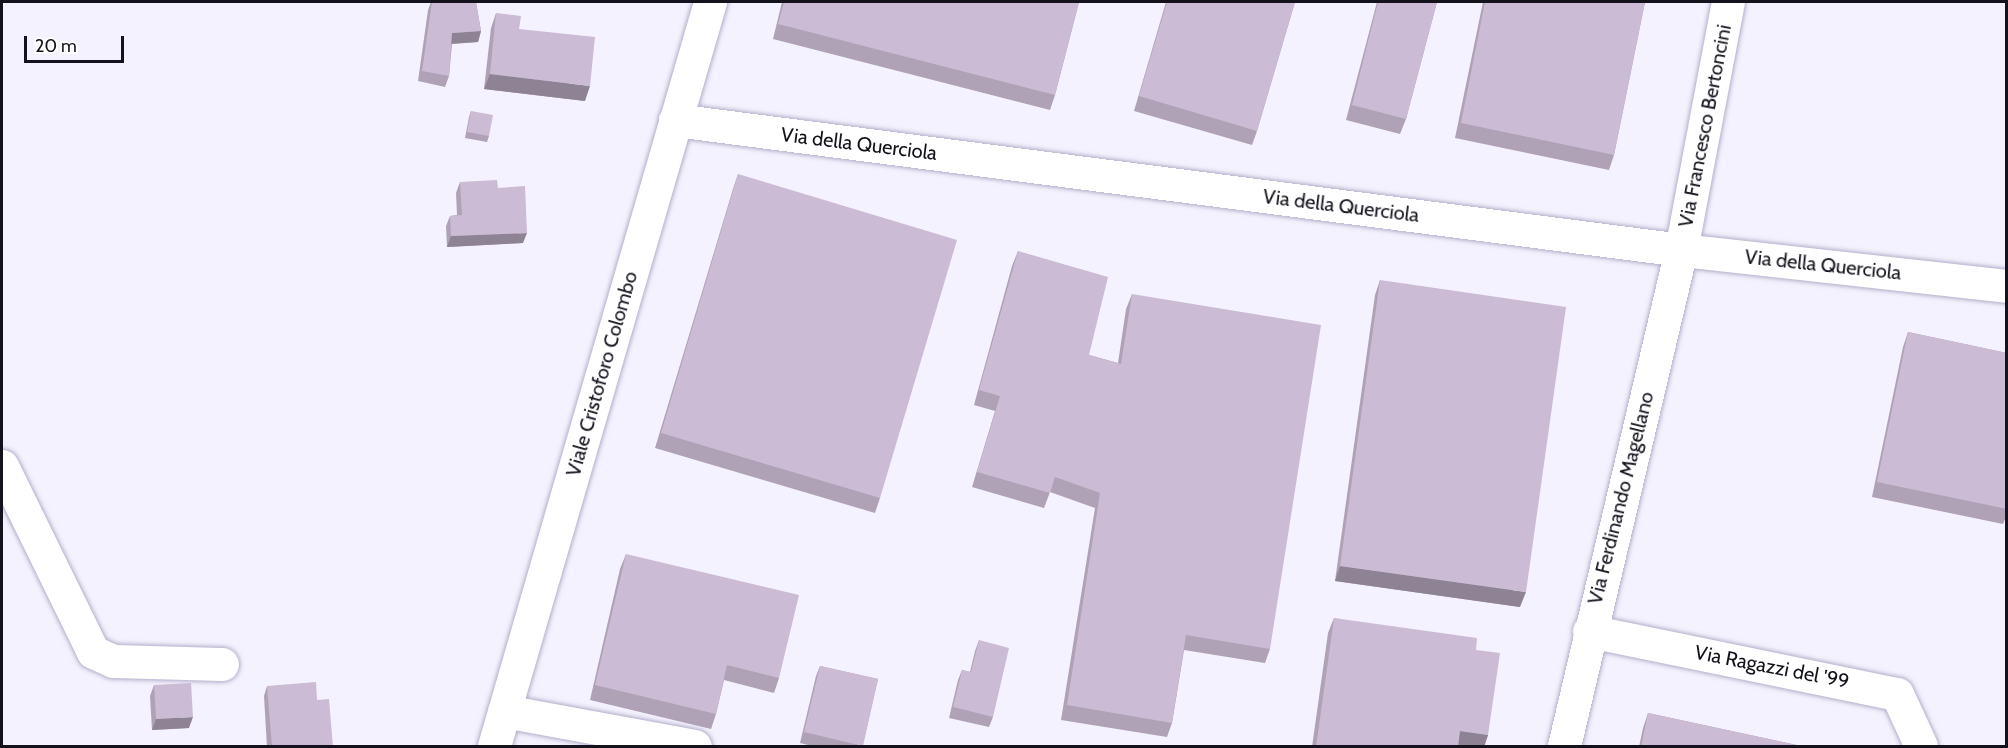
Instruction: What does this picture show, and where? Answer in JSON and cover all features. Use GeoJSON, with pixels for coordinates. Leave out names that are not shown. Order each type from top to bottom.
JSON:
{"type":"FeatureCollection","features":[{"type":"Feature","properties":{"kind":"street","name":"Viale Cristoforo Colombo"},"geometry":{"type":"LineString","coordinates":[[494,747],[710,2]]}},
{"type":"Feature","properties":{"kind":"street","name":"Via Francesco Bertoncini"},"geometry":{"type":"LineString","coordinates":[[1681,249],[1728,2]]}},
{"type":"Feature","properties":{"kind":"street","name":"Via della Querciola"},"geometry":{"type":"LineString","coordinates":[[675,120],[1681,249],[2007,286]]}},
{"type":"Feature","properties":{"kind":"street","name":"Via Ferdinando Magellano"},"geometry":{"type":"LineString","coordinates":[[1564,747],[1589,631],[1681,249]]}},
{"type":"Feature","properties":{"kind":"street"},"geometry":{"type":"LineString","coordinates":[[2,466],[93,652],[113,662],[222,664]]}},
{"type":"Feature","properties":{"kind":"street","name":"Via Ragazzi del '99"},"geometry":{"type":"LineString","coordinates":[[1589,631],[1897,694],[1921,747]]}},
{"type":"Feature","properties":{"kind":"street"},"geometry":{"type":"LineString","coordinates":[[504,711],[694,747]]}},
{"type":"Feature","properties":{"kind":"building"},"geometry":{"type":"Polygon","coordinates":[[[432,2],[476,2],[481,31],[452,33],[449,76],[422,71],[432,2]]]}},
{"type":"Feature","properties":{"kind":"building"},"geometry":{"type":"Polygon","coordinates":[[[784,2],[1079,2],[1055,95],[778,24],[784,2]]]}},
{"type":"Feature","properties":{"kind":"building"},"geometry":{"type":"Polygon","coordinates":[[[1167,2],[1295,2],[1257,131],[1139,96],[1167,2]]]}},
{"type":"Feature","properties":{"kind":"building"},"geometry":{"type":"Polygon","coordinates":[[[1378,2],[1437,2],[1406,119],[1352,105],[1378,2]]]}},
{"type":"Feature","properties":{"kind":"building"},"geometry":{"type":"Polygon","coordinates":[[[1485,2],[1645,2],[1614,155],[1461,123],[1485,2]]]}},
{"type":"Feature","properties":{"kind":"building"},"geometry":{"type":"Polygon","coordinates":[[[496,13],[521,16],[519,29],[595,37],[590,86],[490,74],[496,13]]]}},
{"type":"Feature","properties":{"kind":"building"},"geometry":{"type":"Polygon","coordinates":[[[471,111],[493,115],[489,136],[467,132],[471,111]]]}},
{"type":"Feature","properties":{"kind":"building"},"geometry":{"type":"Polygon","coordinates":[[[738,174],[957,240],[880,498],[661,433],[738,174]]]}},
{"type":"Feature","properties":{"kind":"building"},"geometry":{"type":"Polygon","coordinates":[[[497,180],[498,188],[525,186],[527,233],[451,236],[450,216],[462,215],[460,182],[497,180]]]}},
{"type":"Feature","properties":{"kind":"building"},"geometry":{"type":"Polygon","coordinates":[[[1018,251],[1108,277],[1089,355],[1121,364],[1132,294],[1321,325],[1270,649],[1186,635],[1172,723],[1067,705],[1100,493],[1055,477],[1050,493],[977,472],[1000,396],[979,390],[1018,251]]]}},
{"type":"Feature","properties":{"kind":"building"},"geometry":{"type":"Polygon","coordinates":[[[1380,280],[1566,307],[1526,592],[1340,566],[1380,280]]]}},
{"type":"Feature","properties":{"kind":"building"},"geometry":{"type":"Polygon","coordinates":[[[1908,332],[2007,353],[2007,509],[1877,482],[1908,332]]]}},
{"type":"Feature","properties":{"kind":"building"},"geometry":{"type":"Polygon","coordinates":[[[626,554],[799,595],[779,678],[727,665],[716,714],[595,685],[626,554]]]}},
{"type":"Feature","properties":{"kind":"building"},"geometry":{"type":"Polygon","coordinates":[[[1334,618],[1477,638],[1476,650],[1500,653],[1488,735],[1460,731],[1458,747],[1316,747],[1334,618]]]}},
{"type":"Feature","properties":{"kind":"building"},"geometry":{"type":"Polygon","coordinates":[[[979,640],[1009,648],[993,717],[953,707],[962,670],[971,672],[979,640]]]}},
{"type":"Feature","properties":{"kind":"building"},"geometry":{"type":"Polygon","coordinates":[[[820,666],[878,679],[863,746],[804,732],[820,666]]]}},
{"type":"Feature","properties":{"kind":"building"},"geometry":{"type":"Polygon","coordinates":[[[316,682],[317,700],[329,699],[333,747],[272,747],[267,686],[316,682]]]}},
{"type":"Feature","properties":{"kind":"building"},"geometry":{"type":"Polygon","coordinates":[[[191,683],[193,717],[156,719],[154,685],[191,683]]]}},
{"type":"Feature","properties":{"kind":"building"},"geometry":{"type":"Polygon","coordinates":[[[1648,713],[1806,747],[1641,747],[1648,713]]]}}]}
